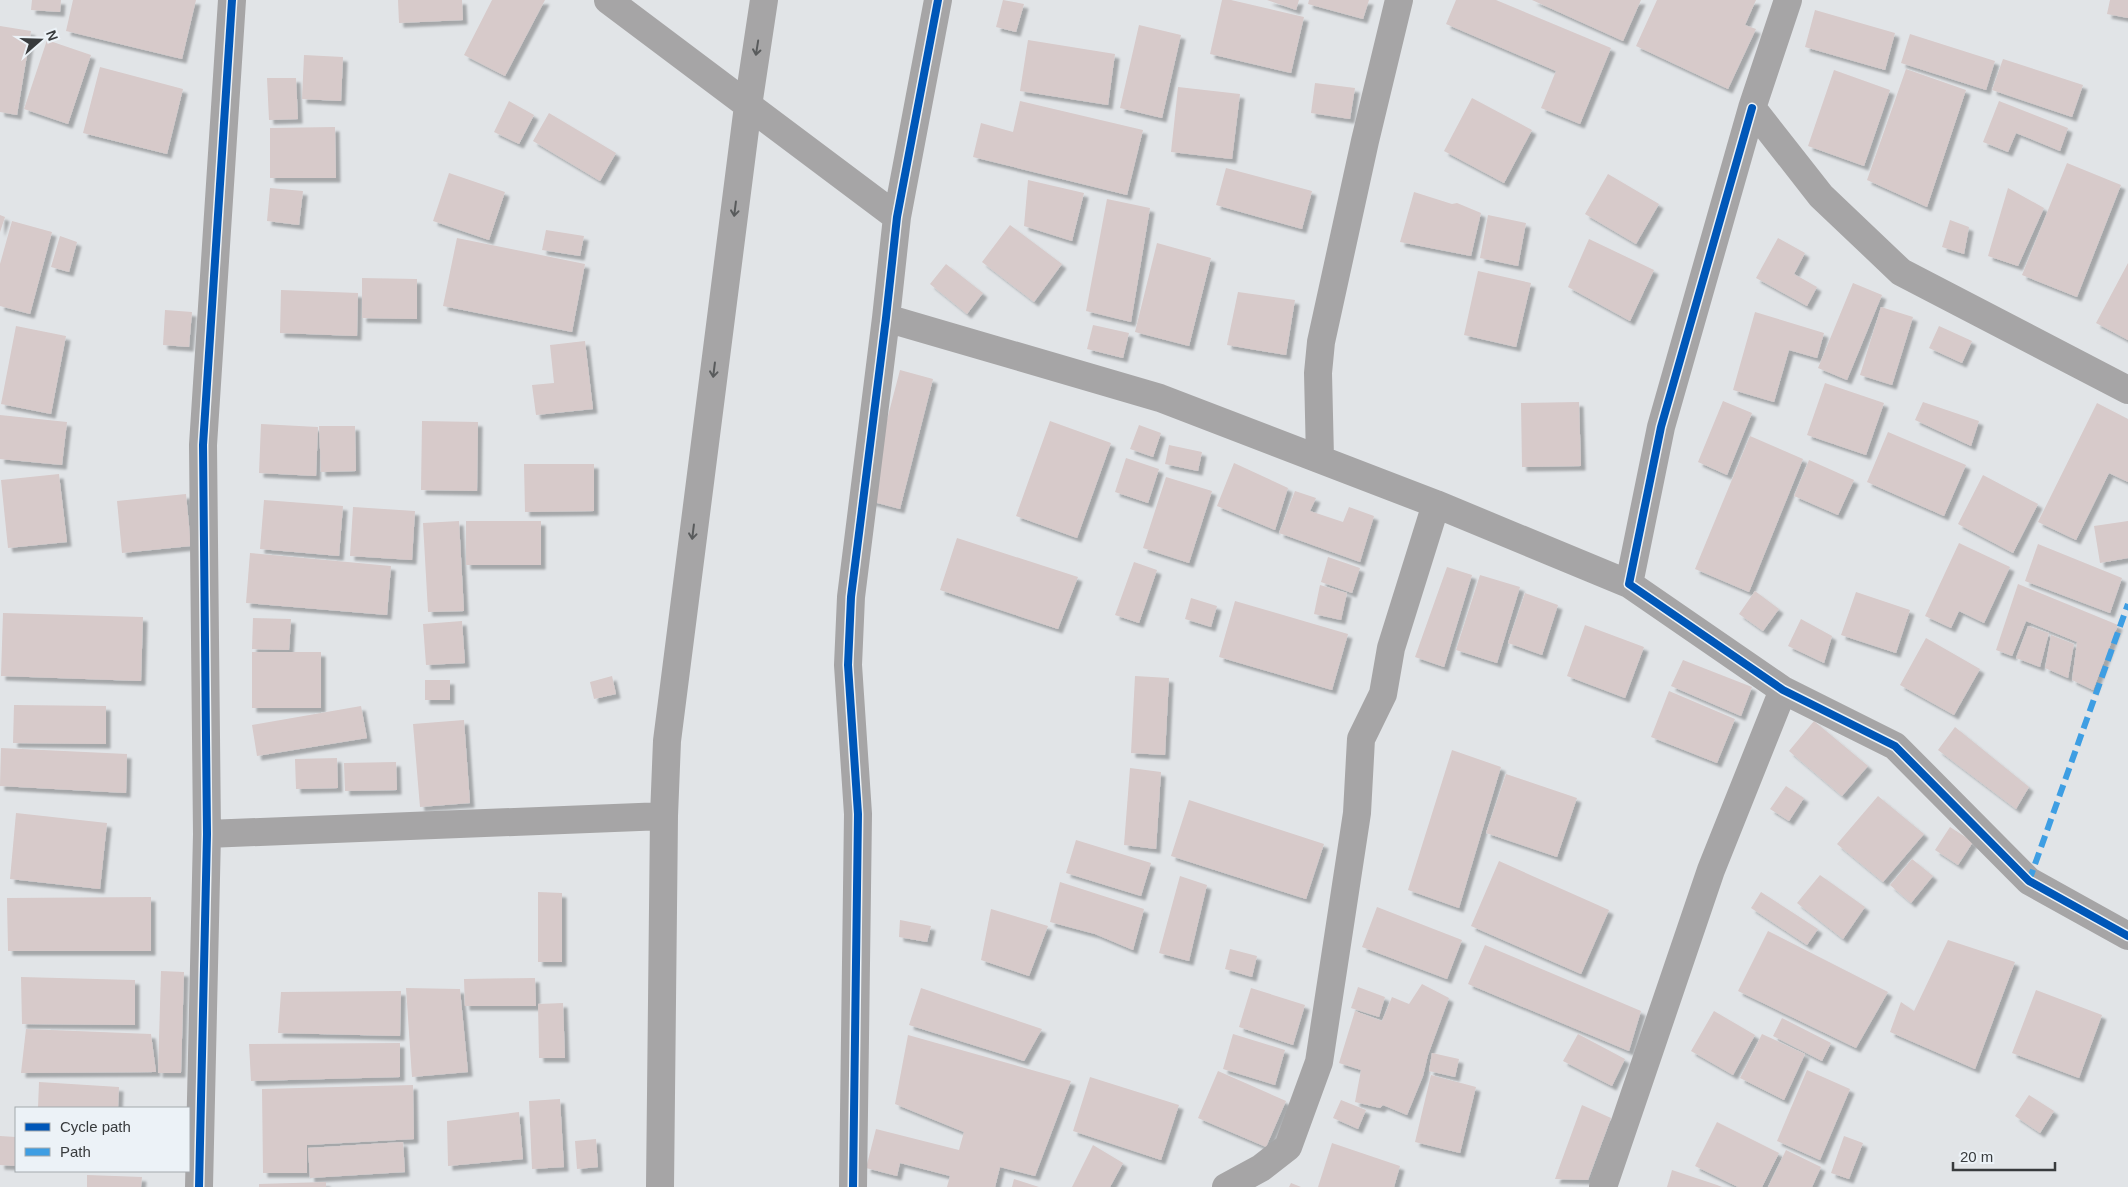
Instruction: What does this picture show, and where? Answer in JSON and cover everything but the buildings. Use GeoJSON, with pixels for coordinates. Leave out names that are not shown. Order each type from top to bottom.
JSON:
{"type":"FeatureCollection","features":[{"type":"Feature","properties":{"kind":"street"},"geometry":{"type":"LineString","coordinates":[[199,1187],[207,834],[203,444],[232,0]]}},
{"type":"Feature","properties":{"kind":"street"},"geometry":{"type":"LineString","coordinates":[[608,0],[897,216]]}},
{"type":"Feature","properties":{"kind":"street"},"geometry":{"type":"LineString","coordinates":[[660,1187],[664,816],[667,741],[748,106],[764,0]]}},
{"type":"Feature","properties":{"kind":"street"},"geometry":{"type":"LineString","coordinates":[[853,1187],[858,814],[848,665],[851,597],[897,216],[938,0]]}},
{"type":"Feature","properties":{"kind":"street"},"geometry":{"type":"LineString","coordinates":[[1320,458],[1318,373],[1321,342],[1362,151],[1400,0]]}},
{"type":"Feature","properties":{"kind":"street"},"geometry":{"type":"LineString","coordinates":[[1628,584],[1661,427],[1752,108],[1788,0]]}},
{"type":"Feature","properties":{"kind":"street"},"geometry":{"type":"LineString","coordinates":[[1752,108],[1821,196],[1901,272],[2128,390]]}},
{"type":"Feature","properties":{"kind":"street"},"geometry":{"type":"LineString","coordinates":[[886,318],[1160,398],[1436,504],[1628,584],[1783,690],[1895,746],[2029,881],[2128,936]]}},
{"type":"Feature","properties":{"kind":"street"},"geometry":{"type":"LineString","coordinates":[[1226,1187],[1261,1168],[1288,1147],[1319,1062],[1357,813],[1361,739],[1383,694],[1391,648],[1436,504]]}},
{"type":"Feature","properties":{"kind":"street"},"geometry":{"type":"LineString","coordinates":[[1603,1187],[1711,870],[1783,690]]}},
{"type":"Feature","properties":{"kind":"street"},"geometry":{"type":"LineString","coordinates":[[207,834],[664,816]]}},
{"type":"Feature","properties":{"kind":"marked path"},"geometry":{"type":"LineString","coordinates":[[2029,881],[2128,604]]}},
{"type":"Feature","properties":{"kind":"cycle path"},"geometry":{"type":"LineString","coordinates":[[199,1187],[207,834],[203,445],[232,0]]}},
{"type":"Feature","properties":{"kind":"cycle path"},"geometry":{"type":"LineString","coordinates":[[853,1187],[858,814],[848,665],[851,597],[897,217],[938,0]]}},
{"type":"Feature","properties":{"kind":"cycle path"},"geometry":{"type":"LineString","coordinates":[[1752,108],[1661,427],[1629,584],[1783,690],[1895,746],[2029,881],[2128,936]]}}]}
